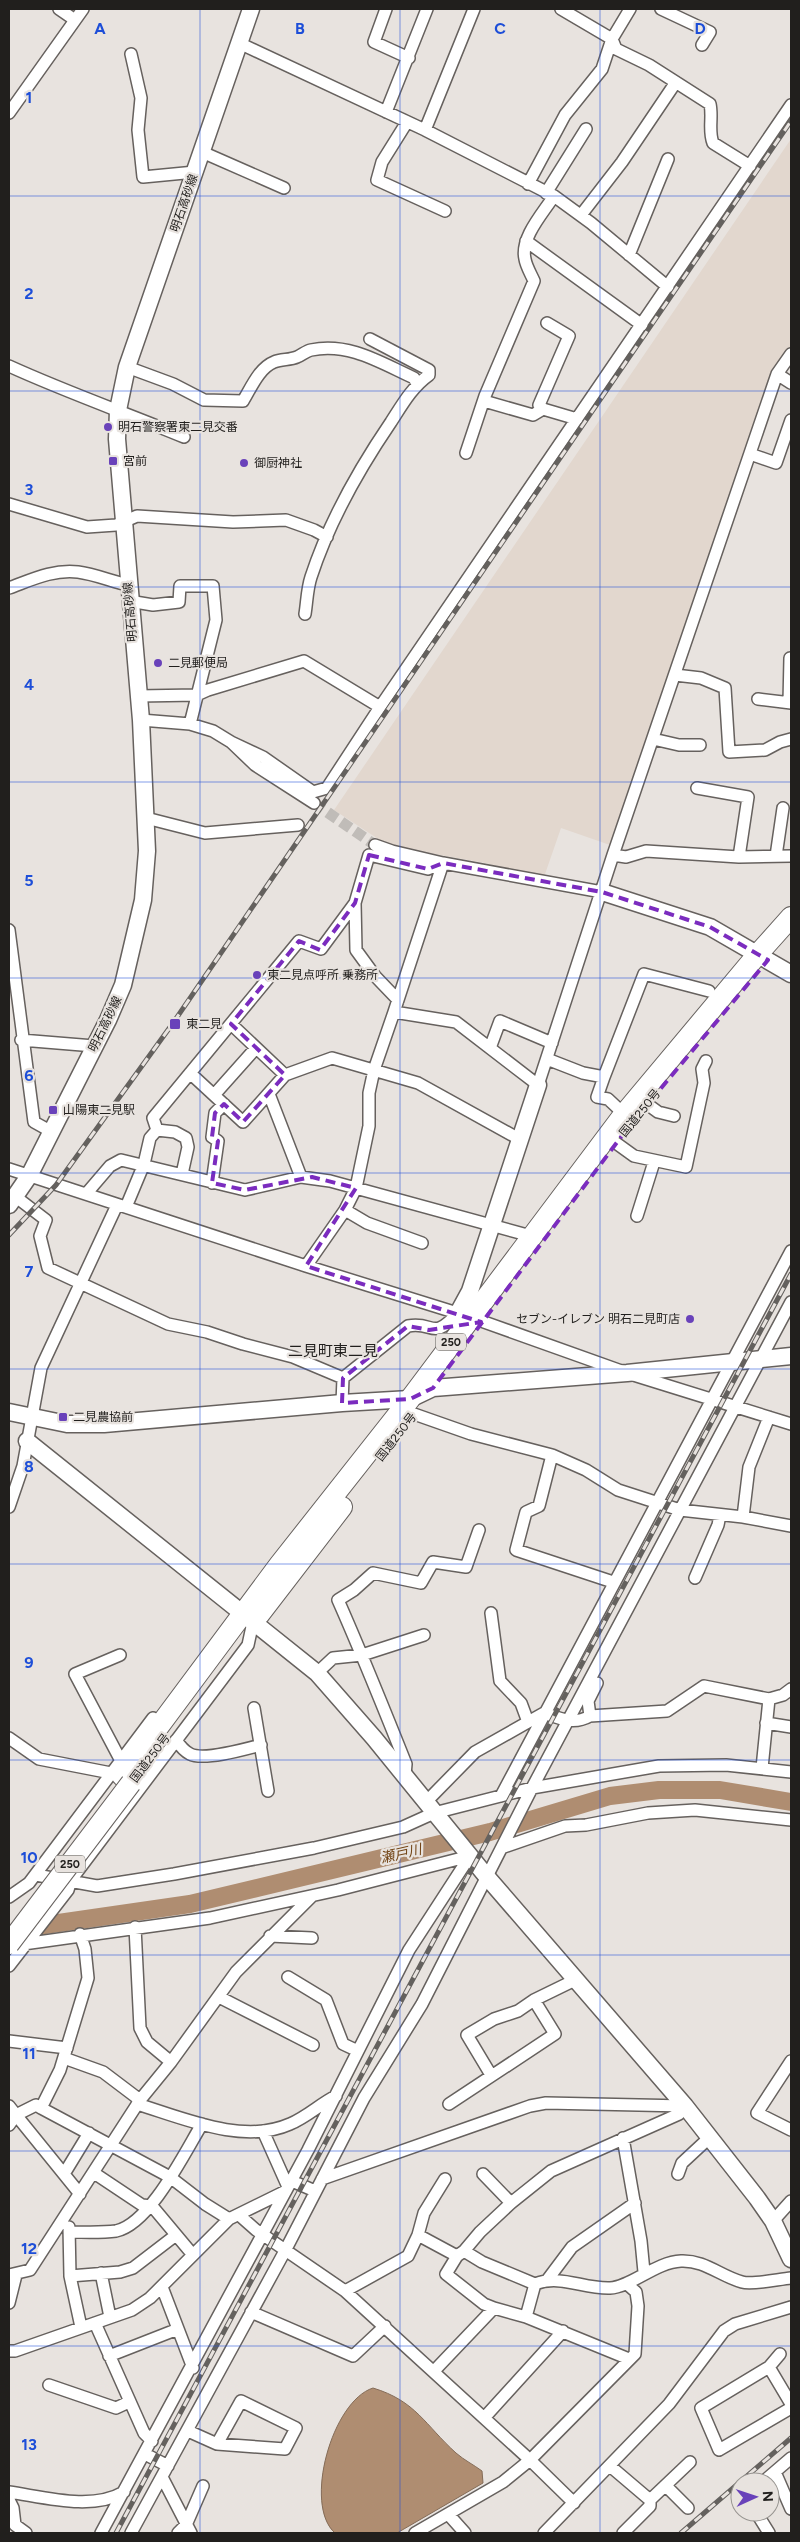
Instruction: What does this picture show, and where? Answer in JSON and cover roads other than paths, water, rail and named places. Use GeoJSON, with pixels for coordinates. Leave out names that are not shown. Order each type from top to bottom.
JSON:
{"type":"FeatureCollection","features":[{"type":"Feature","properties":{"kind":"highway","name":"国道250号"},"geometry":{"type":"LineString","coordinates":[[412,1406],[433,1388],[470,1317],[648,1104],[791,917]]}},
{"type":"Feature","properties":{"kind":"highway","name":"国道250号"},"geometry":{"type":"LineString","coordinates":[[9,1924],[121,1773],[248,1618],[279,1564],[412,1406],[470,1317],[624,1114],[762,957],[791,935]]}},
{"type":"Feature","properties":{"kind":"highway","name":"国道250号"},"geometry":{"type":"LineString","coordinates":[[9,1945],[121,1773]]}},
{"type":"Feature","properties":{"kind":"street"},"geometry":{"type":"LineString","coordinates":[[59,9],[75,20]]}},
{"type":"Feature","properties":{"kind":"street"},"geometry":{"type":"LineString","coordinates":[[9,113],[83,9]]}},
{"type":"Feature","properties":{"kind":"street","name":"明石高砂線"},"geometry":{"type":"LineString","coordinates":[[12,1201],[29,1176],[52,1132],[123,985],[141,909],[147,851],[146,818],[141,720],[122,522],[117,439],[118,410],[127,367],[251,9]]}},
{"type":"Feature","properties":{"kind":"street"},"geometry":{"type":"LineString","coordinates":[[386,9],[374,42],[409,58]]}},
{"type":"Feature","properties":{"kind":"street"},"geometry":{"type":"LineString","coordinates":[[386,112],[427,9]]}},
{"type":"Feature","properties":{"kind":"street"},"geometry":{"type":"LineString","coordinates":[[425,130],[474,9]]}},
{"type":"Feature","properties":{"kind":"street"},"geometry":{"type":"LineString","coordinates":[[561,9],[578,13],[612,39],[616,49],[649,65],[710,104],[713,115],[710,137],[713,143],[750,166]]}},
{"type":"Feature","properties":{"kind":"street"},"geometry":{"type":"LineString","coordinates":[[528,184],[565,115],[602,69],[612,39],[630,9]]}},
{"type":"Feature","properties":{"kind":"street"},"geometry":{"type":"LineString","coordinates":[[661,9],[710,32],[702,45]]}},
{"type":"Feature","properties":{"kind":"street"},"geometry":{"type":"LineString","coordinates":[[239,43],[425,130],[550,195],[581,215],[668,287]]}},
{"type":"Feature","properties":{"kind":"street"},"geometry":{"type":"LineString","coordinates":[[131,54],[141,98],[138,130],[143,176],[195,172]]}},
{"type":"Feature","properties":{"kind":"street"},"geometry":{"type":"LineString","coordinates":[[581,215],[622,162],[676,82]]}},
{"type":"Feature","properties":{"kind":"street"},"geometry":{"type":"LineString","coordinates":[[141,720],[190,724],[213,731],[263,757],[313,792],[327,788],[380,707],[791,105]]}},
{"type":"Feature","properties":{"kind":"street"},"geometry":{"type":"LineString","coordinates":[[407,122],[382,162],[376,180],[446,211]]}},
{"type":"Feature","properties":{"kind":"street"},"geometry":{"type":"LineString","coordinates":[[466,453],[484,402],[534,281],[524,259],[526,242],[586,129]]}},
{"type":"Feature","properties":{"kind":"street"},"geometry":{"type":"LineString","coordinates":[[202,152],[284,188]]}},
{"type":"Feature","properties":{"kind":"street"},"geometry":{"type":"LineString","coordinates":[[629,255],[668,159]]}},
{"type":"Feature","properties":{"kind":"street"},"geometry":{"type":"LineString","coordinates":[[526,242],[642,324]]}},
{"type":"Feature","properties":{"kind":"street"},"geometry":{"type":"LineString","coordinates":[[547,323],[568,336],[539,405],[543,410],[577,419]]}},
{"type":"Feature","properties":{"kind":"street"},"geometry":{"type":"LineString","coordinates":[[305,614],[311,579],[327,538],[352,486],[377,442],[417,384],[429,375],[429,370],[370,339]]}},
{"type":"Feature","properties":{"kind":"street"},"geometry":{"type":"LineString","coordinates":[[127,367],[173,384],[204,400],[243,401],[255,380],[274,362],[296,357],[310,350],[333,348],[352,350],[414,378],[417,384]]}},
{"type":"Feature","properties":{"kind":"street"},"geometry":{"type":"LineString","coordinates":[[470,1317],[470,1291],[613,855],[777,374],[791,354]]}},
{"type":"Feature","properties":{"kind":"street"},"geometry":{"type":"LineString","coordinates":[[9,366],[55,387],[184,437]]}},
{"type":"Feature","properties":{"kind":"street"},"geometry":{"type":"LineString","coordinates":[[777,374],[791,383]]}},
{"type":"Feature","properties":{"kind":"street"},"geometry":{"type":"LineString","coordinates":[[484,402],[533,415],[543,410]]}},
{"type":"Feature","properties":{"kind":"street"},"geometry":{"type":"LineString","coordinates":[[750,454],[776,463],[791,420]]}},
{"type":"Feature","properties":{"kind":"street"},"geometry":{"type":"LineString","coordinates":[[9,504],[87,527],[116,525],[137,516],[232,522],[286,520],[314,530],[327,538]]}},
{"type":"Feature","properties":{"kind":"street"},"geometry":{"type":"LineString","coordinates":[[9,588],[59,572],[78,572],[153,605],[179,602],[180,586],[214,586],[216,620],[190,724]]}},
{"type":"Feature","properties":{"kind":"street"},"geometry":{"type":"LineString","coordinates":[[758,699],[790,702],[790,658]]}},
{"type":"Feature","properties":{"kind":"street"},"geometry":{"type":"LineString","coordinates":[[138,696],[198,695],[208,690],[304,661],[380,707]]}},
{"type":"Feature","properties":{"kind":"street"},"geometry":{"type":"LineString","coordinates":[[675,675],[701,678],[725,688],[729,752],[765,750],[791,738]]}},
{"type":"Feature","properties":{"kind":"street"},"geometry":{"type":"LineString","coordinates":[[653,739],[678,745],[700,745]]}},
{"type":"Feature","properties":{"kind":"street"},"geometry":{"type":"LineString","coordinates":[[231,742],[256,765],[314,803]]}},
{"type":"Feature","properties":{"kind":"street"},"geometry":{"type":"LineString","coordinates":[[697,788],[752,797],[739,856]]}},
{"type":"Feature","properties":{"kind":"street"},"geometry":{"type":"LineString","coordinates":[[776,856],[783,808]]}},
{"type":"Feature","properties":{"kind":"street"},"geometry":{"type":"LineString","coordinates":[[146,818],[205,833],[298,825]]}},
{"type":"Feature","properties":{"kind":"street"},"geometry":{"type":"LineString","coordinates":[[375,845],[443,863],[602,892],[710,927],[791,974]]}},
{"type":"Feature","properties":{"kind":"street"},"geometry":{"type":"LineString","coordinates":[[613,855],[626,857],[646,851],[739,856],[791,856]]}},
{"type":"Feature","properties":{"kind":"street"},"geometry":{"type":"LineString","coordinates":[[398,1000],[375,976],[356,950],[355,903],[369,855],[428,869],[443,863]]}},
{"type":"Feature","properties":{"kind":"street"},"geometry":{"type":"LineString","coordinates":[[306,1266],[345,1210],[356,1188],[370,1126],[369,1094],[374,1070],[443,863]]}},
{"type":"Feature","properties":{"kind":"street"},"geometry":{"type":"LineString","coordinates":[[157,1130],[153,1118],[299,941],[321,949],[355,903]]}},
{"type":"Feature","properties":{"kind":"street"},"geometry":{"type":"LineString","coordinates":[[9,930],[21,1040],[34,1122],[52,1132]]}},
{"type":"Feature","properties":{"kind":"street"},"geometry":{"type":"LineString","coordinates":[[624,1114],[608,1099],[597,1097],[644,974],[709,992]]}},
{"type":"Feature","properties":{"kind":"street"},"geometry":{"type":"LineString","coordinates":[[394,1012],[456,1022],[538,1085]]}},
{"type":"Feature","properties":{"kind":"street"},"geometry":{"type":"LineString","coordinates":[[490,1048],[500,1021],[552,1043]]}},
{"type":"Feature","properties":{"kind":"street"},"geometry":{"type":"LineString","coordinates":[[231,1024],[254,1049],[285,1075]]}},
{"type":"Feature","properties":{"kind":"street"},"geometry":{"type":"LineString","coordinates":[[21,1040],[94,1046]]}},
{"type":"Feature","properties":{"kind":"street"},"geometry":{"type":"LineString","coordinates":[[214,1095],[254,1049]]}},
{"type":"Feature","properties":{"kind":"street"},"geometry":{"type":"LineString","coordinates":[[190,1073],[244,1122],[285,1075],[332,1058],[418,1083],[521,1140]]}},
{"type":"Feature","properties":{"kind":"street"},"geometry":{"type":"LineString","coordinates":[[547,1059],[583,1073],[604,1077]]}},
{"type":"Feature","properties":{"kind":"street"},"geometry":{"type":"LineString","coordinates":[[616,1143],[634,1156],[654,1162],[686,1167],[704,1083],[702,1069],[706,1060]]}},
{"type":"Feature","properties":{"kind":"street"},"geometry":{"type":"LineString","coordinates":[[268,1094],[301,1177]]}},
{"type":"Feature","properties":{"kind":"street"},"geometry":{"type":"LineString","coordinates":[[212,1183],[218,1141],[212,1137],[215,1113],[224,1104]]}},
{"type":"Feature","properties":{"kind":"street"},"geometry":{"type":"LineString","coordinates":[[648,1104],[658,1112],[674,1116]]}},
{"type":"Feature","properties":{"kind":"street"},"geometry":{"type":"LineString","coordinates":[[9,1507],[22,1466],[41,1368],[81,1282],[144,1164],[150,1138],[157,1130]]}},
{"type":"Feature","properties":{"kind":"street"},"geometry":{"type":"LineString","coordinates":[[157,1130],[175,1132],[186,1138],[188,1148],[182,1174]]}},
{"type":"Feature","properties":{"kind":"street"},"geometry":{"type":"LineString","coordinates":[[86,1194],[110,1166],[121,1160],[144,1164],[245,1190],[301,1177],[330,1180],[531,1236]]}},
{"type":"Feature","properties":{"kind":"street"},"geometry":{"type":"LineString","coordinates":[[637,1216],[654,1162]]}},
{"type":"Feature","properties":{"kind":"street"},"geometry":{"type":"LineString","coordinates":[[9,1169],[306,1266],[470,1317],[626,1372],[791,1424]]}},
{"type":"Feature","properties":{"kind":"street"},"geometry":{"type":"LineString","coordinates":[[12,1201],[46,1220],[40,1236],[48,1268],[168,1324],[207,1332],[243,1344],[292,1356],[343,1378]]}},
{"type":"Feature","properties":{"kind":"street"},"geometry":{"type":"LineString","coordinates":[[345,1210],[367,1223],[422,1243]]}},
{"type":"Feature","properties":{"kind":"street"},"geometry":{"type":"LineString","coordinates":[[501,1796],[791,1250]]}},
{"type":"Feature","properties":{"kind":"street"},"geometry":{"type":"LineString","coordinates":[[131,2533],[286,2249],[364,2098],[422,2004],[504,1847],[532,1788],[791,1302]]}},
{"type":"Feature","properties":{"kind":"street"},"geometry":{"type":"LineString","coordinates":[[342,1403],[343,1378],[408,1326],[416,1324],[429,1330],[445,1327],[470,1317]]}},
{"type":"Feature","properties":{"kind":"street"},"geometry":{"type":"LineString","coordinates":[[433,1388],[791,1356]]}},
{"type":"Feature","properties":{"kind":"street"},"geometry":{"type":"LineString","coordinates":[[9,1412],[67,1424],[104,1424],[342,1403],[412,1406],[471,1434],[552,1455],[586,1470],[618,1490],[657,1503],[680,1510],[743,1517],[791,1526]]}},
{"type":"Feature","properties":{"kind":"street"},"geometry":{"type":"LineString","coordinates":[[743,1517],[749,1467],[769,1417]]}},
{"type":"Feature","properties":{"kind":"street"},"geometry":{"type":"LineString","coordinates":[[27,1441],[317,1672],[405,1775],[429,1808],[487,1877],[710,2137],[773,2220],[791,2260]]}},
{"type":"Feature","properties":{"kind":"street"},"geometry":{"type":"LineString","coordinates":[[552,1455],[539,1506],[526,1512],[516,1550],[613,1582]]}},
{"type":"Feature","properties":{"kind":"street"},"geometry":{"type":"LineString","coordinates":[[695,1578],[718,1525],[720,1515]]}},
{"type":"Feature","properties":{"kind":"street"},"geometry":{"type":"LineString","coordinates":[[405,1775],[406,1764],[338,1600],[354,1590],[373,1573],[421,1583],[433,1562],[466,1567],[479,1530]]}},
{"type":"Feature","properties":{"kind":"street"},"geometry":{"type":"LineString","coordinates":[[491,1613],[500,1681],[521,1703],[528,1722]]}},
{"type":"Feature","properties":{"kind":"street"},"geometry":{"type":"LineString","coordinates":[[9,1966],[29,1943],[69,1885],[248,1644],[248,1618]]}},
{"type":"Feature","properties":{"kind":"street"},"geometry":{"type":"LineString","coordinates":[[317,1672],[334,1658],[362,1655],[424,1635]]}},
{"type":"Feature","properties":{"kind":"street"},"geometry":{"type":"LineString","coordinates":[[120,1655],[75,1674],[121,1773]]}},
{"type":"Feature","properties":{"kind":"street"},"geometry":{"type":"LineString","coordinates":[[590,1716],[588,1701],[604,1666]]}},
{"type":"Feature","properties":{"kind":"street"},"geometry":{"type":"LineString","coordinates":[[36,1875],[69,1885],[97,1886],[314,1848],[403,1828],[429,1808],[475,1752],[544,1713],[568,1721],[580,1722],[590,1716],[667,1711],[704,1686],[769,1699],[782,1695],[791,1689]]}},
{"type":"Feature","properties":{"kind":"street"},"geometry":{"type":"LineString","coordinates":[[762,1768],[769,1699]]}},
{"type":"Feature","properties":{"kind":"street"},"geometry":{"type":"LineString","coordinates":[[254,1708],[268,1791]]}},
{"type":"Feature","properties":{"kind":"street"},"geometry":{"type":"LineString","coordinates":[[766,1723],[791,1727]]}},
{"type":"Feature","properties":{"kind":"street"},"geometry":{"type":"LineString","coordinates":[[9,1738],[39,1759],[121,1773]]}},
{"type":"Feature","properties":{"kind":"street"},"geometry":{"type":"LineString","coordinates":[[176,1740],[182,1749],[192,1756],[224,1754],[261,1745]]}},
{"type":"Feature","properties":{"kind":"street"},"geometry":{"type":"LineString","coordinates":[[429,1808],[659,1766],[700,1764],[791,1772]]}},
{"type":"Feature","properties":{"kind":"street"},"geometry":{"type":"LineString","coordinates":[[9,1897],[22,1890],[36,1875],[121,1773]]}},
{"type":"Feature","properties":{"kind":"street"},"geometry":{"type":"LineString","coordinates":[[504,1847],[565,1826],[586,1825],[648,1813],[695,1810],[791,1820]]}},
{"type":"Feature","properties":{"kind":"street"},"geometry":{"type":"LineString","coordinates":[[9,1945],[210,1918],[312,1896],[470,1856]]}},
{"type":"Feature","properties":{"kind":"street"},"geometry":{"type":"LineString","coordinates":[[101,2533],[193,2368],[336,2096],[409,1950],[470,1856]]}},
{"type":"Feature","properties":{"kind":"street"},"geometry":{"type":"LineString","coordinates":[[9,2303],[13,2275],[30,2270],[138,2102],[171,2062],[236,1972],[312,1896]]}},
{"type":"Feature","properties":{"kind":"street"},"geometry":{"type":"LineString","coordinates":[[135,1927],[140,2028],[147,2042],[171,2062]]}},
{"type":"Feature","properties":{"kind":"street"},"geometry":{"type":"LineString","coordinates":[[41,2108],[65,2053],[88,1978],[85,1949],[80,1934]]}},
{"type":"Feature","properties":{"kind":"street"},"geometry":{"type":"LineString","coordinates":[[270,1936],[312,1938]]}},
{"type":"Feature","properties":{"kind":"street"},"geometry":{"type":"LineString","coordinates":[[288,1977],[326,2000],[343,2044],[358,2051]]}},
{"type":"Feature","properties":{"kind":"street"},"geometry":{"type":"LineString","coordinates":[[491,2075],[467,2035],[494,2019],[518,2012],[534,2000],[575,1980]]}},
{"type":"Feature","properties":{"kind":"street"},"geometry":{"type":"LineString","coordinates":[[218,1997],[313,2045]]}},
{"type":"Feature","properties":{"kind":"street"},"geometry":{"type":"LineString","coordinates":[[449,2104],[555,2034],[534,2000]]}},
{"type":"Feature","properties":{"kind":"street"},"geometry":{"type":"LineString","coordinates":[[9,2040],[65,2053],[103,2072],[138,2102],[202,2124],[227,2129],[263,2130],[291,2124],[336,2096]]}},
{"type":"Feature","properties":{"kind":"street"},"geometry":{"type":"LineString","coordinates":[[791,2061],[757,2113],[791,2130]]}},
{"type":"Feature","properties":{"kind":"street"},"geometry":{"type":"LineString","coordinates":[[322,2179],[530,2106],[546,2103],[685,2106]]}},
{"type":"Feature","properties":{"kind":"street"},"geometry":{"type":"LineString","coordinates":[[80,2194],[11,2115],[36,2106],[41,2108],[170,2177],[205,2204],[234,2217],[286,2249],[345,2291],[385,2326],[574,2503]]}},
{"type":"Feature","properties":{"kind":"street"},"geometry":{"type":"LineString","coordinates":[[629,2358],[526,2317],[484,2304],[446,2274],[480,2232],[510,2203],[551,2171],[679,2114],[685,2106]]}},
{"type":"Feature","properties":{"kind":"street"},"geometry":{"type":"LineString","coordinates":[[69,2232],[117,2230],[132,2222],[152,2206],[202,2124]]}},
{"type":"Feature","properties":{"kind":"street"},"geometry":{"type":"LineString","coordinates":[[263,2130],[289,2186]]}},
{"type":"Feature","properties":{"kind":"street"},"geometry":{"type":"LineString","coordinates":[[64,2174],[90,2134]]}},
{"type":"Feature","properties":{"kind":"street"},"geometry":{"type":"LineString","coordinates":[[678,2174],[682,2163],[710,2137]]}},
{"type":"Feature","properties":{"kind":"street"},"geometry":{"type":"LineString","coordinates":[[623,2138],[644,2272]]}},
{"type":"Feature","properties":{"kind":"street"},"geometry":{"type":"LineString","coordinates":[[94,2173],[142,2205],[152,2206],[192,2254]]}},
{"type":"Feature","properties":{"kind":"street"},"geometry":{"type":"LineString","coordinates":[[483,2174],[510,2203]]}},
{"type":"Feature","properties":{"kind":"street"},"geometry":{"type":"LineString","coordinates":[[345,2291],[408,2256],[418,2234],[424,2212],[446,2178]]}},
{"type":"Feature","properties":{"kind":"street"},"geometry":{"type":"LineString","coordinates":[[9,2351],[15,2351],[132,2310],[150,2298],[192,2254],[234,2217],[289,2186],[316,2191]]}},
{"type":"Feature","properties":{"kind":"street"},"geometry":{"type":"LineString","coordinates":[[773,2220],[791,2202]]}},
{"type":"Feature","properties":{"kind":"street"},"geometry":{"type":"LineString","coordinates":[[418,2234],[535,2284],[548,2278],[572,2247],[634,2203]]}},
{"type":"Feature","properties":{"kind":"street"},"geometry":{"type":"LineString","coordinates":[[70,2210],[70,2276],[81,2327]]}},
{"type":"Feature","properties":{"kind":"street"},"geometry":{"type":"LineString","coordinates":[[70,2276],[133,2268],[176,2235]]}},
{"type":"Feature","properties":{"kind":"street"},"geometry":{"type":"LineString","coordinates":[[548,2278],[604,2288],[627,2284],[644,2272],[680,2260],[703,2264],[742,2282],[791,2278]]}},
{"type":"Feature","properties":{"kind":"street"},"geometry":{"type":"LineString","coordinates":[[101,2273],[110,2317]]}},
{"type":"Feature","properties":{"kind":"street"},"geometry":{"type":"LineString","coordinates":[[526,2317],[535,2284]]}},
{"type":"Feature","properties":{"kind":"street"},"geometry":{"type":"LineString","coordinates":[[415,2533],[503,2482],[530,2460],[629,2358],[636,2354],[638,2306],[636,2292],[627,2284]]}},
{"type":"Feature","properties":{"kind":"street"},"geometry":{"type":"LineString","coordinates":[[162,2287],[193,2368]]}},
{"type":"Feature","properties":{"kind":"street"},"geometry":{"type":"LineString","coordinates":[[544,2533],[669,2404],[724,2331],[735,2324],[791,2307]]}},
{"type":"Feature","properties":{"kind":"street"},"geometry":{"type":"LineString","coordinates":[[434,2371],[494,2308]]}},
{"type":"Feature","properties":{"kind":"street"},"geometry":{"type":"LineString","coordinates":[[252,2312],[353,2356],[385,2326]]}},
{"type":"Feature","properties":{"kind":"street"},"geometry":{"type":"LineString","coordinates":[[95,2323],[144,2433],[152,2442]]}},
{"type":"Feature","properties":{"kind":"street"},"geometry":{"type":"LineString","coordinates":[[109,2356],[178,2329]]}},
{"type":"Feature","properties":{"kind":"street"},"geometry":{"type":"LineString","coordinates":[[484,2418],[563,2331]]}},
{"type":"Feature","properties":{"kind":"street"},"geometry":{"type":"LineString","coordinates":[[780,2354],[769,2367],[701,2408],[719,2450],[791,2408]]}},
{"type":"Feature","properties":{"kind":"street"},"geometry":{"type":"LineString","coordinates":[[769,2367],[791,2404]]}},
{"type":"Feature","properties":{"kind":"street"},"geometry":{"type":"LineString","coordinates":[[49,2385],[116,2408],[130,2402]]}},
{"type":"Feature","properties":{"kind":"street"},"geometry":{"type":"LineString","coordinates":[[188,2431],[217,2444],[285,2449],[296,2428],[241,2401],[217,2444]]}},
{"type":"Feature","properties":{"kind":"street"},"geometry":{"type":"LineString","coordinates":[[145,2454],[168,2466]]}},
{"type":"Feature","properties":{"kind":"street"},"geometry":{"type":"LineString","coordinates":[[775,2472],[791,2458]]}},
{"type":"Feature","properties":{"kind":"street"},"geometry":{"type":"LineString","coordinates":[[623,2533],[650,2506],[650,2500],[690,2462]]}},
{"type":"Feature","properties":{"kind":"street"},"geometry":{"type":"LineString","coordinates":[[610,2466],[650,2500]]}},
{"type":"Feature","properties":{"kind":"street"},"geometry":{"type":"LineString","coordinates":[[162,2477],[185,2531]]}},
{"type":"Feature","properties":{"kind":"street"},"geometry":{"type":"LineString","coordinates":[[780,2484],[791,2509]]}},
{"type":"Feature","properties":{"kind":"street"},"geometry":{"type":"LineString","coordinates":[[185,2531],[203,2486]]}},
{"type":"Feature","properties":{"kind":"street"},"geometry":{"type":"LineString","coordinates":[[666,2486],[688,2508]]}},
{"type":"Feature","properties":{"kind":"street"},"geometry":{"type":"LineString","coordinates":[[9,2492],[81,2501],[113,2499],[124,2492]]}},
{"type":"Feature","properties":{"kind":"street"},"geometry":{"type":"LineString","coordinates":[[9,2500],[13,2508],[15,2525],[26,2533]]}},
{"type":"Feature","properties":{"kind":"street"},"geometry":{"type":"LineString","coordinates":[[448,2514],[464,2533]]}},
{"type":"Feature","properties":{"kind":"street"},"geometry":{"type":"LineString","coordinates":[[762,2522],[768,2533]]}},
{"type":"Feature","properties":{"kind":"waterway","name":"瀬戸川"},"geometry":{"type":"LineString","coordinates":[[24,1928],[190,1904],[490,1832],[610,1796],[659,1790],[720,1790],[791,1802]]}},
{"type":"Feature","properties":{"kind":"tunnel"},"geometry":{"type":"LineString","coordinates":[[314,803],[375,845]]}},
{"type":"Feature","properties":{"kind":"railway"},"geometry":{"type":"LineString","coordinates":[[9,1235],[56,1185],[173,1023],[791,121]]}},
{"type":"Feature","properties":{"kind":"railway"},"geometry":{"type":"LineString","coordinates":[[116,2533],[791,1274]]}},
{"type":"Feature","properties":{"kind":"railway"},"geometry":{"type":"LineString","coordinates":[[681,2533],[791,2438]]}},
{"type":"Feature","properties":{"kind":"place","name":"明石警察署東二見交番"},"geometry":{"type":"Point","coordinates":[108,427]}},
{"type":"Feature","properties":{"kind":"place","name":"宮前"},"geometry":{"type":"Point","coordinates":[113,461]}},
{"type":"Feature","properties":{"kind":"place","name":"御厨神社"},"geometry":{"type":"Point","coordinates":[244,463]}},
{"type":"Feature","properties":{"kind":"place","name":"二見郵便局"},"geometry":{"type":"Point","coordinates":[158,663]}},
{"type":"Feature","properties":{"kind":"place","name":"東二見点呼所 乗務所"},"geometry":{"type":"Point","coordinates":[257,975]}},
{"type":"Feature","properties":{"kind":"place","name":"東二見"},"geometry":{"type":"Point","coordinates":[175,1024]}},
{"type":"Feature","properties":{"kind":"place","name":"山陽東二見駅"},"geometry":{"type":"Point","coordinates":[53,1110]}},
{"type":"Feature","properties":{"kind":"place","name":"セブン-イレブン 明石二見町店"},"geometry":{"type":"Point","coordinates":[690,1319]}},
{"type":"Feature","properties":{"kind":"place","name":"二見農協前"},"geometry":{"type":"Point","coordinates":[63,1417]}},
{"type":"Feature","properties":{"kind":"district","name":"二見町東二見"},"geometry":{"type":"Point","coordinates":[333,1351]}}]}
